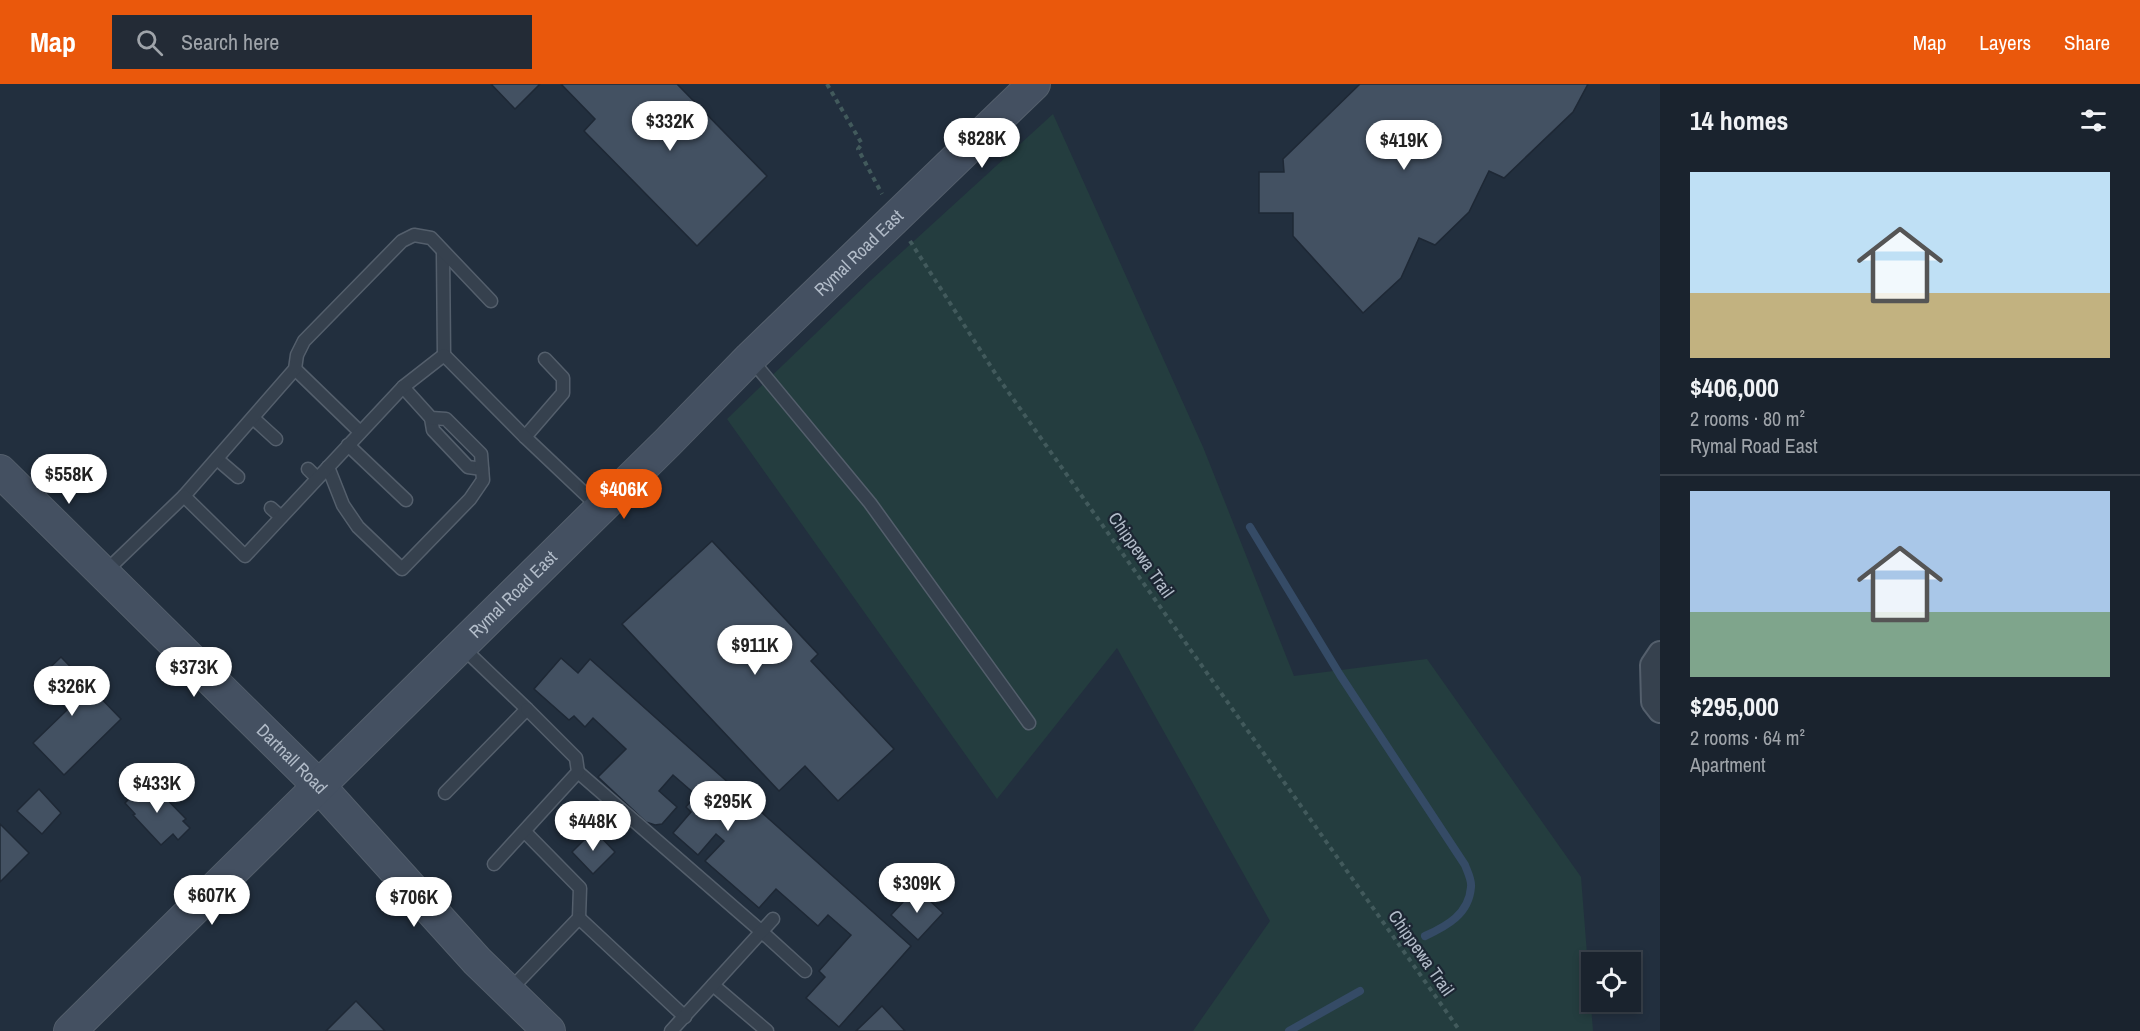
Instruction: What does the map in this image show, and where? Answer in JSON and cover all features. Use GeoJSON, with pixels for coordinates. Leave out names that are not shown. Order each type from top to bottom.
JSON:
{"type":"FeatureCollection","features":[{"type":"Feature","properties":{"kind":"main road","name":"Rymal Road East"},"geometry":{"type":"LineString","coordinates":[[70,1031],[601,508],[750,358],[1034,84]]}},
{"type":"Feature","properties":{"kind":"main road","name":"Dartnall Road"},"geometry":{"type":"LineString","coordinates":[[0,471],[319,786],[477,961],[549,1031]]}},
{"type":"Feature","properties":{"kind":"street"},"geometry":{"type":"LineString","coordinates":[[1660,653],[1652,665],[1653,702],[1660,711]]}},
{"type":"Feature","properties":{"kind":"lane"},"geometry":{"type":"LineString","coordinates":[[103,574],[184,496],[295,369],[297,355],[304,341],[402,241],[414,235],[432,238],[491,301]]}},
{"type":"Feature","properties":{"kind":"lane"},"geometry":{"type":"LineString","coordinates":[[443,252],[444,355],[525,437],[601,508]]}},
{"type":"Feature","properties":{"kind":"lane"},"geometry":{"type":"LineString","coordinates":[[184,496],[245,556],[403,387],[444,355]]}},
{"type":"Feature","properties":{"kind":"lane"},"geometry":{"type":"LineString","coordinates":[[750,358],[870,503],[1029,723]]}},
{"type":"Feature","properties":{"kind":"lane"},"geometry":{"type":"LineString","coordinates":[[525,437],[562,393],[563,378],[545,359]]}},
{"type":"Feature","properties":{"kind":"lane"},"geometry":{"type":"LineString","coordinates":[[295,369],[360,432]]}},
{"type":"Feature","properties":{"kind":"lane"},"geometry":{"type":"LineString","coordinates":[[403,387],[431,418],[433,430],[468,467],[482,469]]}},
{"type":"Feature","properties":{"kind":"lane"},"geometry":{"type":"LineString","coordinates":[[253,418],[276,439]]}},
{"type":"Feature","properties":{"kind":"lane"},"geometry":{"type":"LineString","coordinates":[[328,467],[343,505],[358,527],[402,569],[470,499],[483,480],[481,454],[446,419],[431,418]]}},
{"type":"Feature","properties":{"kind":"lane"},"geometry":{"type":"LineString","coordinates":[[348,446],[406,500]]}},
{"type":"Feature","properties":{"kind":"lane"},"geometry":{"type":"LineString","coordinates":[[217,459],[237,477]]}},
{"type":"Feature","properties":{"kind":"lane"},"geometry":{"type":"LineString","coordinates":[[308,469],[317,478]]}},
{"type":"Feature","properties":{"kind":"lane"},"geometry":{"type":"LineString","coordinates":[[271,508],[281,517]]}},
{"type":"Feature","properties":{"kind":"lane"},"geometry":{"type":"LineString","coordinates":[[461,646],[576,758],[578,772],[805,971]]}},
{"type":"Feature","properties":{"kind":"lane"},"geometry":{"type":"LineString","coordinates":[[445,793],[527,709]]}},
{"type":"Feature","properties":{"kind":"lane"},"geometry":{"type":"LineString","coordinates":[[494,864],[578,772]]}},
{"type":"Feature","properties":{"kind":"lane"},"geometry":{"type":"LineString","coordinates":[[509,991],[579,918],[580,888],[525,832]]}},
{"type":"Feature","properties":{"kind":"lane"},"geometry":{"type":"LineString","coordinates":[[579,918],[685,1017]]}},
{"type":"Feature","properties":{"kind":"lane"},"geometry":{"type":"LineString","coordinates":[[671,1031],[773,919]]}},
{"type":"Feature","properties":{"kind":"lane"},"geometry":{"type":"LineString","coordinates":[[713,985],[767,1031]]}},
{"type":"Feature","properties":{"kind":"path","name":"Chippewa Trail"},"geometry":{"type":"LineString","coordinates":[[827,84],[862,144],[858,149],[895,218],[997,376],[1460,1031]]}},
{"type":"Feature","properties":{"kind":"green space"},"geometry":{"type":"Polygon","coordinates":[[[1053,114],[1203,447],[1294,676],[1427,659],[1581,877],[1587,952],[1581,952],[1581,1012],[1592,1012],[1593,1031],[1193,1031],[1270,921],[1117,648],[997,799],[727,419],[869,282],[1053,114]]]}},
{"type":"Feature","properties":{"kind":"building"},"geometry":{"type":"Polygon","coordinates":[[[491,84],[540,84],[515,109],[491,84]]]}},
{"type":"Feature","properties":{"kind":"building"},"geometry":{"type":"Polygon","coordinates":[[[561,84],[677,84],[767,176],[697,246],[584,131],[595,119],[561,84]]]}},
{"type":"Feature","properties":{"kind":"building"},"geometry":{"type":"Polygon","coordinates":[[[1360,84],[1588,84],[1573,112],[1504,178],[1489,171],[1469,212],[1435,245],[1419,238],[1401,278],[1363,313],[1293,236],[1293,213],[1259,213],[1259,172],[1284,172],[1283,159],[1360,84]]]}},
{"type":"Feature","properties":{"kind":"building"},"geometry":{"type":"Polygon","coordinates":[[[712,541],[818,654],[811,661],[894,749],[838,801],[805,766],[779,791],[622,624],[712,541]]]}},
{"type":"Feature","properties":{"kind":"building"},"geometry":{"type":"Polygon","coordinates":[[[61,657],[121,719],[64,775],[33,743],[67,710],[58,700],[53,705],[33,684],[61,657]]]}},
{"type":"Feature","properties":{"kind":"building"},"geometry":{"type":"Polygon","coordinates":[[[561,658],[578,673],[590,659],[911,946],[839,1027],[806,998],[825,977],[819,971],[851,935],[828,915],[818,926],[776,889],[759,908],[705,861],[724,841],[716,834],[698,855],[673,833],[691,812],[686,807],[696,795],[673,775],[659,791],[677,807],[662,824],[655,825],[646,822],[598,777],[626,749],[593,718],[585,727],[574,716],[569,720],[534,689],[561,658]]]}},
{"type":"Feature","properties":{"kind":"building"},"geometry":{"type":"Polygon","coordinates":[[[148,780],[186,819],[183,821],[190,828],[178,840],[173,834],[161,845],[125,803],[148,780]]]}},
{"type":"Feature","properties":{"kind":"building"},"geometry":{"type":"Polygon","coordinates":[[[39,789],[61,813],[42,834],[17,811],[39,789]]]}},
{"type":"Feature","properties":{"kind":"building"},"geometry":{"type":"Polygon","coordinates":[[[0,824],[29,853],[0,882],[0,824]]]}},
{"type":"Feature","properties":{"kind":"building"},"geometry":{"type":"Polygon","coordinates":[[[594,830],[615,852],[593,874],[572,852],[594,830]]]}},
{"type":"Feature","properties":{"kind":"building"},"geometry":{"type":"Polygon","coordinates":[[[916,888],[943,913],[918,940],[891,915],[916,888]]]}},
{"type":"Feature","properties":{"kind":"building"},"geometry":{"type":"Polygon","coordinates":[[[356,1001],[385,1031],[326,1031],[356,1001]]]}},
{"type":"Feature","properties":{"kind":"building"},"geometry":{"type":"Polygon","coordinates":[[[882,1006],[905,1031],[856,1031],[882,1006]]]}},
{"type":"Feature","properties":{"kind":"waterway"},"geometry":{"type":"LineString","coordinates":[[1250,527],[1340,675],[1465,865],[1471,884],[1466,905],[1456,918],[1425,936]]}},
{"type":"Feature","properties":{"kind":"waterway"},"geometry":{"type":"LineString","coordinates":[[1289,1031],[1360,991]]}}]}
